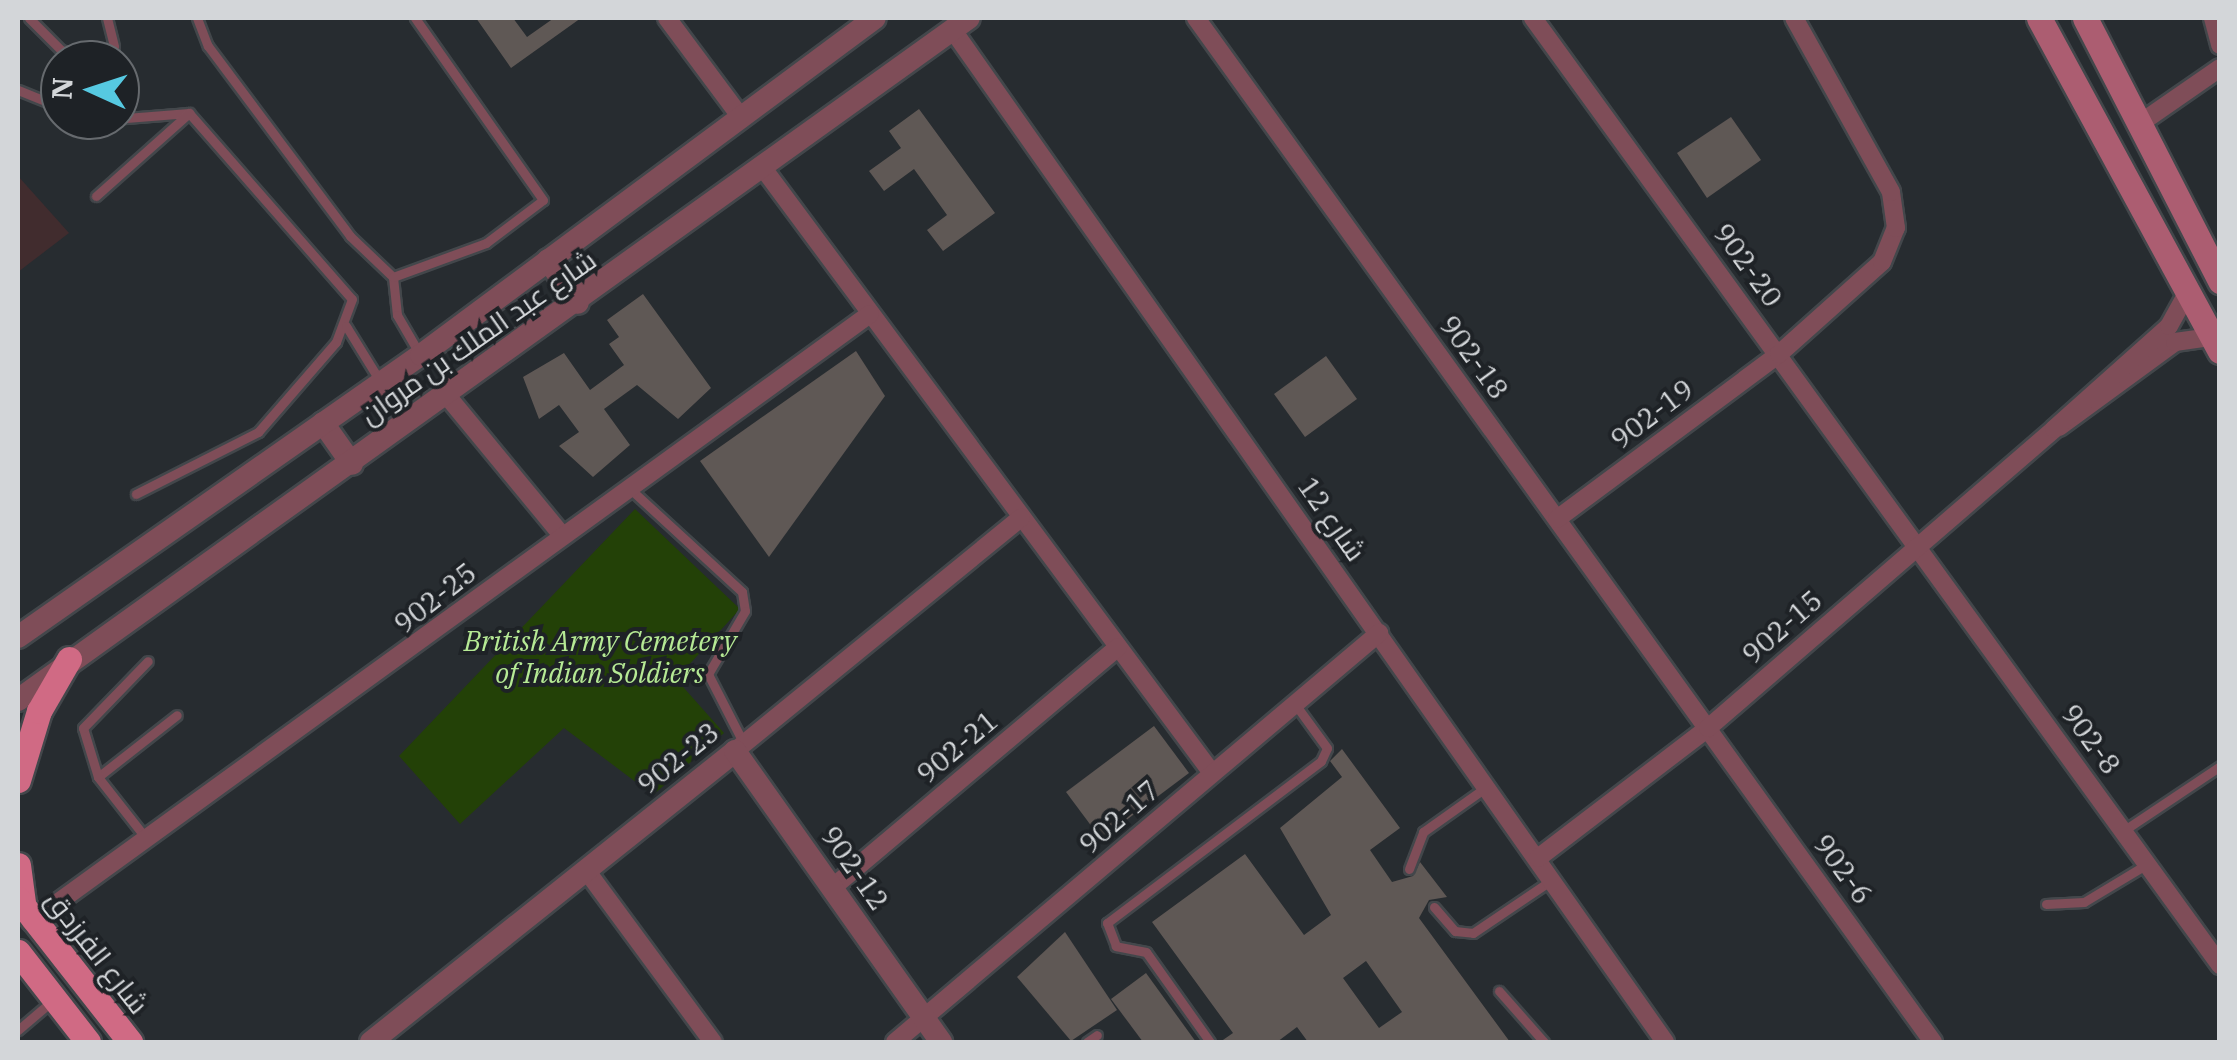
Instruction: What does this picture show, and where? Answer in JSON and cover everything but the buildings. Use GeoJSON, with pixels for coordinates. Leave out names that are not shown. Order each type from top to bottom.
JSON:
{"type":"FeatureCollection","features":[{"type":"Feature","properties":{"kind":"main road"},"geometry":{"type":"LineString","coordinates":[[2039,18],[2216,344]]}},
{"type":"Feature","properties":{"kind":"main road"},"geometry":{"type":"LineString","coordinates":[[2085,18],[2142,122],[2220,281]]}},
{"type":"Feature","properties":{"kind":"main road"},"geometry":{"type":"LineString","coordinates":[[18,780],[39,711],[69,659]]}},
{"type":"Feature","properties":{"kind":"main road"},"geometry":{"type":"LineString","coordinates":[[18,865],[24,910]]}},
{"type":"Feature","properties":{"kind":"main road","name":"شارع الفرزدق"},"geometry":{"type":"LineString","coordinates":[[24,910],[130,1042]]}},
{"type":"Feature","properties":{"kind":"main road"},"geometry":{"type":"LineString","coordinates":[[18,952],[88,1042]]}},
{"type":"Feature","properties":{"kind":"street"},"geometry":{"type":"LineString","coordinates":[[667,18],[740,116]]}},
{"type":"Feature","properties":{"kind":"street","name":"شارع عبد الملك بن مروان"},"geometry":{"type":"LineString","coordinates":[[18,636],[421,356],[875,18]]}},
{"type":"Feature","properties":{"kind":"street","name":"902-18"},"geometry":{"type":"LineString","coordinates":[[1196,18],[1708,728]]}},
{"type":"Feature","properties":{"kind":"street","name":"902-20"},"geometry":{"type":"LineString","coordinates":[[1533,18],[1919,545]]}},
{"type":"Feature","properties":{"kind":"street","name":"902-19"},"geometry":{"type":"LineString","coordinates":[[1557,520],[1780,354],[1882,262],[1896,228],[1891,192],[1794,18]]}},
{"type":"Feature","properties":{"kind":"street"},"geometry":{"type":"LineString","coordinates":[[2213,18],[2220,45]]}},
{"type":"Feature","properties":{"kind":"street","name":"شارع عبد الملك بن مروان"},"geometry":{"type":"LineString","coordinates":[[18,700],[69,659],[578,304],[961,24]]}},
{"type":"Feature","properties":{"kind":"street","name":"شارع 12"},"geometry":{"type":"LineString","coordinates":[[961,24],[1379,633],[1666,1042]]}},
{"type":"Feature","properties":{"kind":"street"},"geometry":{"type":"LineString","coordinates":[[2142,122],[2220,68]]}},
{"type":"Feature","properties":{"kind":"street"},"geometry":{"type":"LineString","coordinates":[[763,168],[1212,774]]}},
{"type":"Feature","properties":{"kind":"street"},"geometry":{"type":"LineString","coordinates":[[548,260],[578,304]]}},
{"type":"Feature","properties":{"kind":"street","name":"902-15"},"geometry":{"type":"LineString","coordinates":[[1538,858],[1708,728],[2054,429],[2169,326],[2188,292]]}},
{"type":"Feature","properties":{"kind":"street","name":"902-25"},"geometry":{"type":"LineString","coordinates":[[24,910],[146,838],[414,651],[562,534],[870,314]]}},
{"type":"Feature","properties":{"kind":"street","name":"902-15"},"geometry":{"type":"LineString","coordinates":[[2054,429],[2176,342],[2216,344]]}},
{"type":"Feature","properties":{"kind":"street"},"geometry":{"type":"LineString","coordinates":[[448,396],[562,534]]}},
{"type":"Feature","properties":{"kind":"street"},"geometry":{"type":"LineString","coordinates":[[324,423],[352,464]]}},
{"type":"Feature","properties":{"kind":"street","name":"902-23"},"geometry":{"type":"LineString","coordinates":[[370,1042],[1022,518]]}},
{"type":"Feature","properties":{"kind":"street","name":"902-8"},"geometry":{"type":"LineString","coordinates":[[1919,545],[2220,965]]}},
{"type":"Feature","properties":{"kind":"street","name":"902-17"},"geometry":{"type":"LineString","coordinates":[[895,1042],[1379,633]]}},
{"type":"Feature","properties":{"kind":"street","name":"902-21"},"geometry":{"type":"LineString","coordinates":[[832,888],[1118,647]]}},
{"type":"Feature","properties":{"kind":"street","name":"902-6"},"geometry":{"type":"LineString","coordinates":[[1708,728],[1933,1042]]}},
{"type":"Feature","properties":{"kind":"street","name":"902-12"},"geometry":{"type":"LineString","coordinates":[[740,748],[832,888],[941,1042]]}},
{"type":"Feature","properties":{"kind":"street"},"geometry":{"type":"LineString","coordinates":[[586,870],[713,1042]]}},
{"type":"Feature","properties":{"kind":"lane"},"geometry":{"type":"LineString","coordinates":[[29,18],[61,50],[97,59],[114,46],[107,18]]}},
{"type":"Feature","properties":{"kind":"lane"},"geometry":{"type":"LineString","coordinates":[[198,18],[208,46],[350,236],[393,277],[398,315],[421,356]]}},
{"type":"Feature","properties":{"kind":"lane"},"geometry":{"type":"LineString","coordinates":[[393,277],[486,243],[543,200],[415,18]]}},
{"type":"Feature","properties":{"kind":"lane"},"geometry":{"type":"LineString","coordinates":[[140,117],[189,113]]}},
{"type":"Feature","properties":{"kind":"lane"},"geometry":{"type":"LineString","coordinates":[[96,196],[189,113]]}},
{"type":"Feature","properties":{"kind":"lane"},"geometry":{"type":"LineString","coordinates":[[136,494],[258,432],[346,326],[352,299],[189,113]]}},
{"type":"Feature","properties":{"kind":"lane"},"geometry":{"type":"LineString","coordinates":[[346,326],[381,383]]}},
{"type":"Feature","properties":{"kind":"lane"},"geometry":{"type":"LineString","coordinates":[[627,486],[742,592],[744,611],[708,674],[740,748]]}},
{"type":"Feature","properties":{"kind":"lane"},"geometry":{"type":"LineString","coordinates":[[146,838],[98,777],[83,728],[148,661]]}},
{"type":"Feature","properties":{"kind":"lane"},"geometry":{"type":"LineString","coordinates":[[1210,1042],[1146,952],[1116,946],[1106,923],[1321,761],[1328,748],[1296,704]]}},
{"type":"Feature","properties":{"kind":"lane"},"geometry":{"type":"LineString","coordinates":[[98,777],[177,715]]}},
{"type":"Feature","properties":{"kind":"lane"},"geometry":{"type":"LineString","coordinates":[[2123,831],[2220,766]]}},
{"type":"Feature","properties":{"kind":"lane"},"geometry":{"type":"LineString","coordinates":[[1409,869],[1423,832],[1488,787]]}},
{"type":"Feature","properties":{"kind":"lane"},"geometry":{"type":"LineString","coordinates":[[2046,904],[2084,902],[2147,864]]}},
{"type":"Feature","properties":{"kind":"lane"},"geometry":{"type":"LineString","coordinates":[[1434,907],[1455,931],[1473,932],[1553,880]]}},
{"type":"Feature","properties":{"kind":"lane"},"geometry":{"type":"LineString","coordinates":[[1499,991],[1544,1042]]}},
{"type":"Feature","properties":{"kind":"lane"},"geometry":{"type":"LineString","coordinates":[[18,1030],[54,1000]]}},
{"type":"Feature","properties":{"kind":"lane"},"geometry":{"type":"LineString","coordinates":[[1086,1042],[1097,1036]]}},
{"type":"Feature","properties":{"kind":"shaded area"},"geometry":{"type":"Polygon","coordinates":[[[18,176],[69,233],[18,272],[18,176]]]}},
{"type":"Feature","properties":{"kind":"green space","name":"British Army Cemetery of Indian Soldiers"},"geometry":{"type":"Polygon","coordinates":[[[635,509],[740,609],[676,679],[724,733],[653,795],[564,728],[460,824],[399,756],[635,509]]]}}]}
